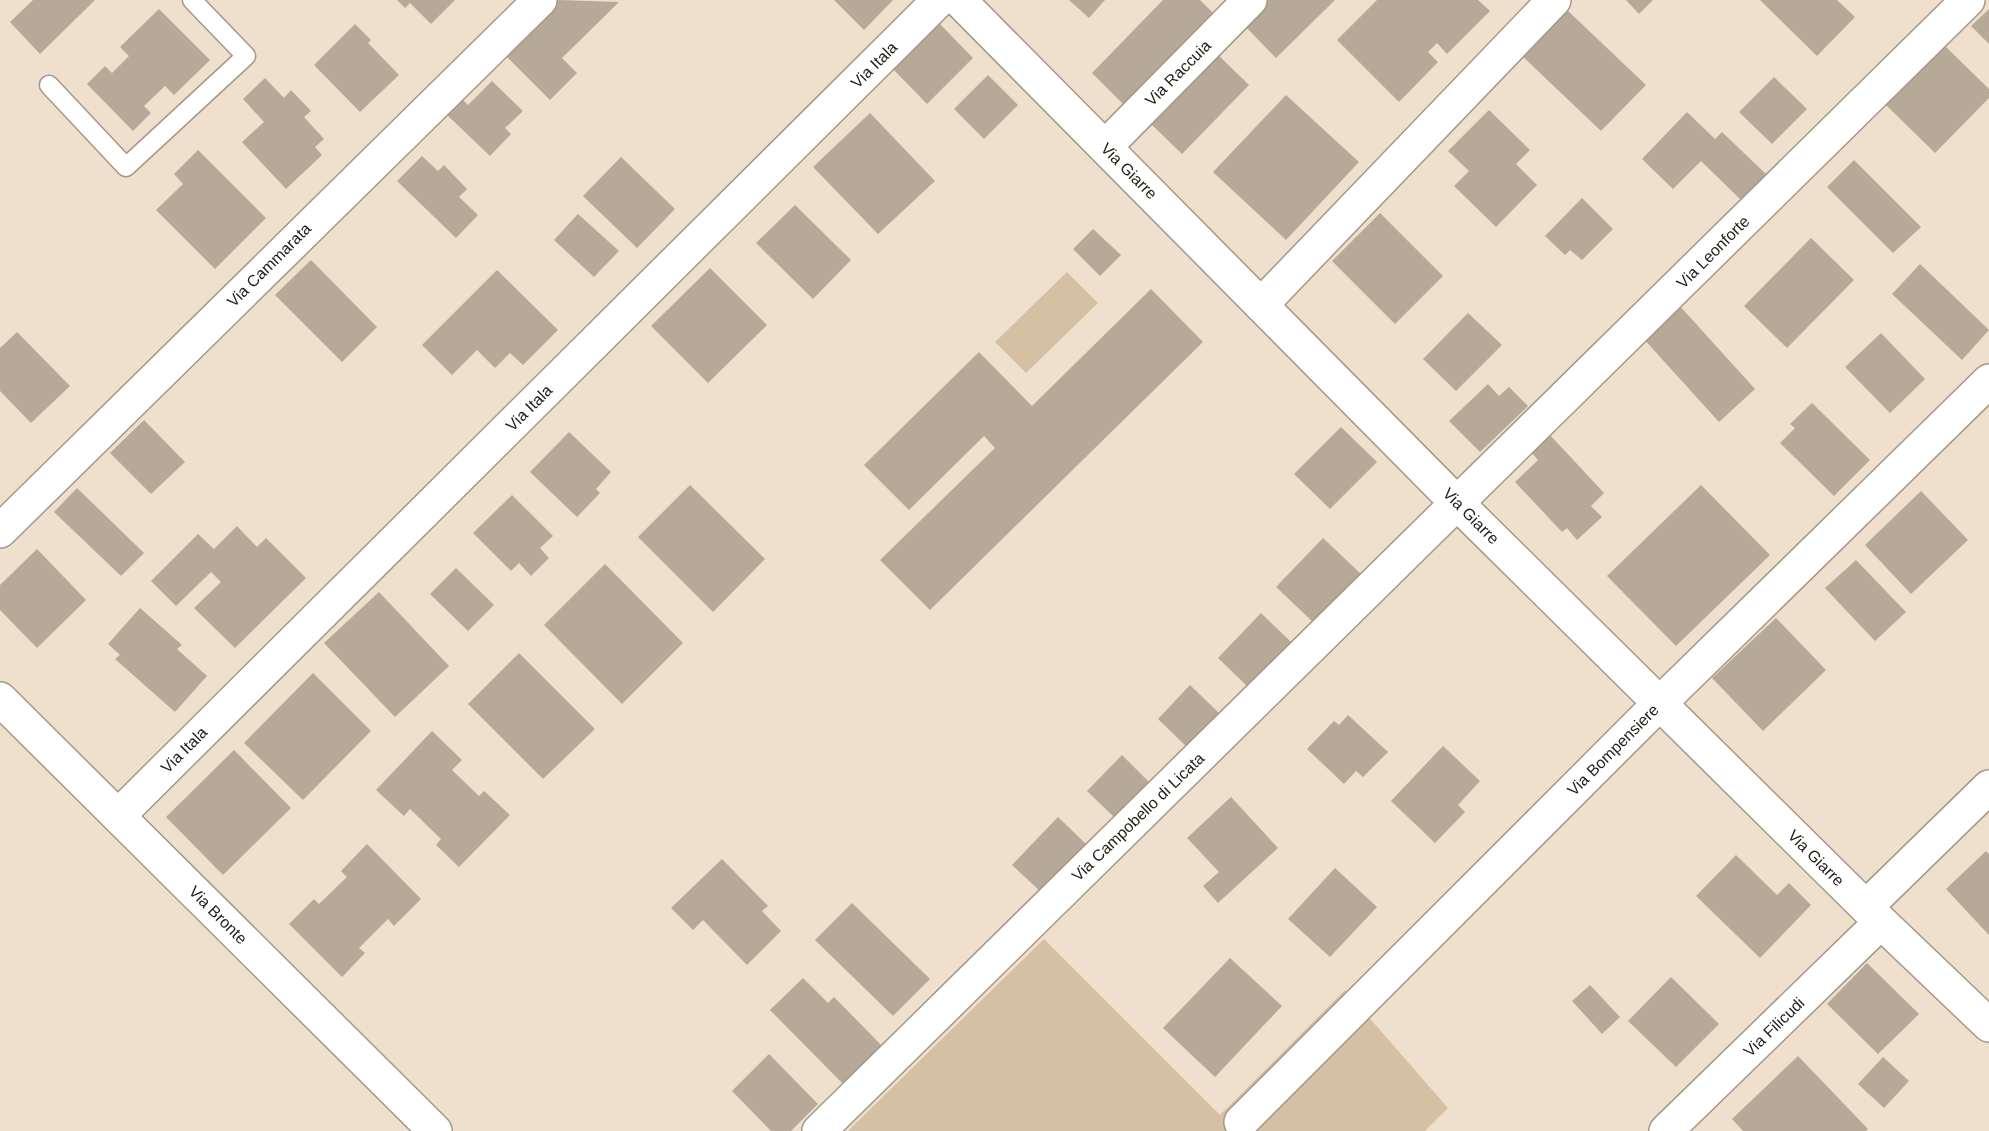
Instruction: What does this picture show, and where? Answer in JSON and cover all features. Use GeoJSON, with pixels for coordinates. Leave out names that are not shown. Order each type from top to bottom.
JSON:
{"type":"FeatureCollection","features":[{"type":"Feature","properties":{"kind":"street","name":"Via Cammarata"},"geometry":{"type":"LineString","coordinates":[[0,531],[540,0]]}},
{"type":"Feature","properties":{"kind":"street","name":"Via Itala"},"geometry":{"type":"LineString","coordinates":[[118,816],[939,0]]}},
{"type":"Feature","properties":{"kind":"street","name":"Via Giarre"},"geometry":{"type":"LineString","coordinates":[[959,0],[1458,504],[1661,702],[1873,915],[1989,1025]]}},
{"type":"Feature","properties":{"kind":"street","name":"Via Raccuia"},"geometry":{"type":"LineString","coordinates":[[1105,147],[1250,0]]}},
{"type":"Feature","properties":{"kind":"street"},"geometry":{"type":"LineString","coordinates":[[1261,305],[1554,0]]}},
{"type":"Feature","properties":{"kind":"street","name":"Via Leonforte"},"geometry":{"type":"LineString","coordinates":[[1458,504],[1968,0]]}},
{"type":"Feature","properties":{"kind":"street","name":"Via Bompensiere"},"geometry":{"type":"LineString","coordinates":[[1240,1122],[1661,702],[1989,381]]}},
{"type":"Feature","properties":{"kind":"street","name":"Via Campobello di Licata"},"geometry":{"type":"LineString","coordinates":[[819,1131],[1458,504]]}},
{"type":"Feature","properties":{"kind":"street","name":"Via Bronte"},"geometry":{"type":"LineString","coordinates":[[0,699],[433,1130]]}},
{"type":"Feature","properties":{"kind":"street","name":"Via Filicudi"},"geometry":{"type":"LineString","coordinates":[[1666,1131],[1873,915],[1989,787]]}},
{"type":"Feature","properties":{"kind":"lane"},"geometry":{"type":"LineString","coordinates":[[49,85],[126,167],[246,56],[192,0]]}},
{"type":"Feature","properties":{"kind":"shaded area"},"geometry":{"type":"Polygon","coordinates":[[[1067,272],[1098,303],[1026,373],[995,342],[1067,272]]]}},
{"type":"Feature","properties":{"kind":"shaded area"},"geometry":{"type":"Polygon","coordinates":[[[1044,939],[1220,1115],[1345,990],[1448,1108],[1425,1131],[848,1131],[1044,939]]]}},
{"type":"Feature","properties":{"kind":"building"},"geometry":{"type":"Polygon","coordinates":[[[33,0],[95,0],[40,54],[10,22],[33,0]]]}},
{"type":"Feature","properties":{"kind":"building"},"geometry":{"type":"Polygon","coordinates":[[[397,0],[455,0],[431,24],[410,3],[405,8],[397,0]]]}},
{"type":"Feature","properties":{"kind":"building"},"geometry":{"type":"Polygon","coordinates":[[[558,0],[619,2],[562,58],[577,73],[550,100],[504,54],[558,0]]]}},
{"type":"Feature","properties":{"kind":"building"},"geometry":{"type":"Polygon","coordinates":[[[834,0],[893,0],[864,30],[834,0]]]}},
{"type":"Feature","properties":{"kind":"building"},"geometry":{"type":"Polygon","coordinates":[[[1069,0],[1105,0],[1089,18],[1069,0]]]}},
{"type":"Feature","properties":{"kind":"building"},"geometry":{"type":"Polygon","coordinates":[[[1163,0],[1200,0],[1216,16],[1126,107],[1092,73],[1163,0]]]}},
{"type":"Feature","properties":{"kind":"building"},"geometry":{"type":"Polygon","coordinates":[[[1264,0],[1335,0],[1276,58],[1241,22],[1264,0]]]}},
{"type":"Feature","properties":{"kind":"building"},"geometry":{"type":"Polygon","coordinates":[[[1377,0],[1478,0],[1490,11],[1447,54],[1437,43],[1428,52],[1438,62],[1399,102],[1337,40],[1377,0]]]}},
{"type":"Feature","properties":{"kind":"building"},"geometry":{"type":"Polygon","coordinates":[[[1626,0],[1653,0],[1639,14],[1626,0]]]}},
{"type":"Feature","properties":{"kind":"building"},"geometry":{"type":"Polygon","coordinates":[[[1760,0],[1837,0],[1855,17],[1817,56],[1760,0]]]}},
{"type":"Feature","properties":{"kind":"building"},"geometry":{"type":"Polygon","coordinates":[[[159,9],[210,60],[174,95],[165,86],[144,106],[151,113],[133,131],[87,84],[105,66],[112,73],[129,56],[120,47],[159,9]]]}},
{"type":"Feature","properties":{"kind":"building"},"geometry":{"type":"Polygon","coordinates":[[[1566,9],[1646,85],[1601,131],[1521,55],[1566,9]]]}},
{"type":"Feature","properties":{"kind":"building"},"geometry":{"type":"Polygon","coordinates":[[[1989,9],[1989,44],[1971,26],[1989,9]]]}},
{"type":"Feature","properties":{"kind":"building"},"geometry":{"type":"Polygon","coordinates":[[[937,21],[973,58],[927,104],[891,67],[937,21]]]}},
{"type":"Feature","properties":{"kind":"building"},"geometry":{"type":"Polygon","coordinates":[[[355,24],[371,40],[368,43],[399,75],[360,112],[314,65],[355,24]]]}},
{"type":"Feature","properties":{"kind":"building"},"geometry":{"type":"Polygon","coordinates":[[[1943,44],[1989,89],[1989,98],[1935,153],[1885,104],[1943,44]]]}},
{"type":"Feature","properties":{"kind":"building"},"geometry":{"type":"Polygon","coordinates":[[[1212,49],[1249,85],[1182,154],[1145,118],[1212,49]]]}},
{"type":"Feature","properties":{"kind":"building"},"geometry":{"type":"Polygon","coordinates":[[[988,75],[1018,105],[984,139],[954,109],[988,75]]]}},
{"type":"Feature","properties":{"kind":"building"},"geometry":{"type":"Polygon","coordinates":[[[1774,77],[1807,109],[1772,144],[1739,112],[1774,77]]]}},
{"type":"Feature","properties":{"kind":"building"},"geometry":{"type":"Polygon","coordinates":[[[265,78],[284,98],[291,90],[311,111],[304,117],[324,139],[315,147],[322,155],[286,189],[242,142],[264,122],[243,99],[265,78]]]}},
{"type":"Feature","properties":{"kind":"building"},"geometry":{"type":"Polygon","coordinates":[[[492,81],[523,111],[505,128],[511,134],[490,156],[446,114],[462,99],[468,105],[492,81]]]}},
{"type":"Feature","properties":{"kind":"building"},"geometry":{"type":"Polygon","coordinates":[[[1286,95],[1359,162],[1286,240],[1213,172],[1286,95]]]}},
{"type":"Feature","properties":{"kind":"building"},"geometry":{"type":"Polygon","coordinates":[[[1489,110],[1530,150],[1516,164],[1537,185],[1496,227],[1454,186],[1469,171],[1448,151],[1489,110]]]}},
{"type":"Feature","properties":{"kind":"building"},"geometry":{"type":"Polygon","coordinates":[[[1687,112],[1715,139],[1722,132],[1768,176],[1743,202],[1701,161],[1673,189],[1642,159],[1687,112]]]}},
{"type":"Feature","properties":{"kind":"building"},"geometry":{"type":"Polygon","coordinates":[[[870,113],[935,181],[878,234],[813,167],[870,113]]]}},
{"type":"Feature","properties":{"kind":"building"},"geometry":{"type":"Polygon","coordinates":[[[198,150],[266,218],[215,269],[156,210],[183,184],[174,174],[198,150]]]}},
{"type":"Feature","properties":{"kind":"building"},"geometry":{"type":"Polygon","coordinates":[[[422,156],[438,171],[444,165],[467,189],[459,197],[478,215],[456,238],[397,181],[422,156]]]}},
{"type":"Feature","properties":{"kind":"building"},"geometry":{"type":"Polygon","coordinates":[[[621,157],[675,209],[637,248],[583,196],[621,157]]]}},
{"type":"Feature","properties":{"kind":"building"},"geometry":{"type":"Polygon","coordinates":[[[1854,160],[1921,227],[1893,253],[1827,187],[1854,160]]]}},
{"type":"Feature","properties":{"kind":"building"},"geometry":{"type":"Polygon","coordinates":[[[1582,198],[1613,229],[1582,260],[1570,250],[1565,255],[1545,236],[1582,198]]]}},
{"type":"Feature","properties":{"kind":"building"},"geometry":{"type":"Polygon","coordinates":[[[795,205],[851,260],[813,299],[756,243],[795,205]]]}},
{"type":"Feature","properties":{"kind":"building"},"geometry":{"type":"Polygon","coordinates":[[[1380,213],[1443,276],[1395,324],[1332,261],[1380,213]]]}},
{"type":"Feature","properties":{"kind":"building"},"geometry":{"type":"Polygon","coordinates":[[[578,214],[619,251],[594,277],[554,240],[578,214]]]}},
{"type":"Feature","properties":{"kind":"building"},"geometry":{"type":"Polygon","coordinates":[[[1093,229],[1121,255],[1100,276],[1073,249],[1093,229]]]}},
{"type":"Feature","properties":{"kind":"building"},"geometry":{"type":"Polygon","coordinates":[[[1811,238],[1854,280],[1787,348],[1744,306],[1811,238]]]}},
{"type":"Feature","properties":{"kind":"building"},"geometry":{"type":"Polygon","coordinates":[[[311,260],[377,327],[342,362],[275,295],[311,260]]]}},
{"type":"Feature","properties":{"kind":"building"},"geometry":{"type":"Polygon","coordinates":[[[1920,264],[1989,330],[1962,360],[1892,294],[1920,264]]]}},
{"type":"Feature","properties":{"kind":"building"},"geometry":{"type":"Polygon","coordinates":[[[710,268],[767,325],[708,383],[651,326],[710,268]]]}},
{"type":"Feature","properties":{"kind":"building"},"geometry":{"type":"Polygon","coordinates":[[[497,270],[558,330],[523,365],[510,353],[495,368],[477,350],[452,375],[422,345],[497,270]]]}},
{"type":"Feature","properties":{"kind":"building"},"geometry":{"type":"Polygon","coordinates":[[[1151,289],[1203,342],[930,610],[880,560],[995,448],[984,436],[909,510],[864,465],[979,352],[1032,406],[1151,289]]]}},
{"type":"Feature","properties":{"kind":"building"},"geometry":{"type":"Polygon","coordinates":[[[1678,304],[1755,389],[1719,422],[1642,337],[1678,304]]]}},
{"type":"Feature","properties":{"kind":"building"},"geometry":{"type":"Polygon","coordinates":[[[1468,313],[1502,345],[1456,391],[1423,359],[1468,313]]]}},
{"type":"Feature","properties":{"kind":"building"},"geometry":{"type":"Polygon","coordinates":[[[17,332],[70,386],[31,423],[0,391],[0,348],[17,332]]]}},
{"type":"Feature","properties":{"kind":"building"},"geometry":{"type":"Polygon","coordinates":[[[1881,333],[1925,379],[1890,413],[1845,367],[1881,333]]]}},
{"type":"Feature","properties":{"kind":"building"},"geometry":{"type":"Polygon","coordinates":[[[1488,384],[1499,396],[1509,387],[1528,406],[1480,452],[1449,421],[1488,384]]]}},
{"type":"Feature","properties":{"kind":"building"},"geometry":{"type":"Polygon","coordinates":[[[1812,403],[1870,460],[1834,496],[1780,443],[1795,428],[1790,424],[1812,403]]]}},
{"type":"Feature","properties":{"kind":"building"},"geometry":{"type":"Polygon","coordinates":[[[144,420],[185,462],[151,494],[110,453],[144,420]]]}},
{"type":"Feature","properties":{"kind":"building"},"geometry":{"type":"Polygon","coordinates":[[[1341,427],[1377,462],[1330,509],[1294,474],[1341,427]]]}},
{"type":"Feature","properties":{"kind":"building"},"geometry":{"type":"Polygon","coordinates":[[[569,432],[611,472],[596,489],[600,493],[577,517],[530,472],[569,432]]]}},
{"type":"Feature","properties":{"kind":"building"},"geometry":{"type":"Polygon","coordinates":[[[1550,435],[1604,493],[1591,506],[1602,517],[1577,540],[1567,528],[1562,532],[1515,482],[1538,460],[1531,452],[1550,435]]]}},
{"type":"Feature","properties":{"kind":"building"},"geometry":{"type":"Polygon","coordinates":[[[690,485],[765,559],[713,612],[638,537],[690,485]]]}},
{"type":"Feature","properties":{"kind":"building"},"geometry":{"type":"Polygon","coordinates":[[[1701,485],[1770,555],[1676,646],[1607,576],[1701,485]]]}},
{"type":"Feature","properties":{"kind":"building"},"geometry":{"type":"Polygon","coordinates":[[[77,488],[144,553],[121,576],[54,512],[77,488]]]}},
{"type":"Feature","properties":{"kind":"building"},"geometry":{"type":"Polygon","coordinates":[[[1921,491],[1968,540],[1911,594],[1865,545],[1921,491]]]}},
{"type":"Feature","properties":{"kind":"building"},"geometry":{"type":"Polygon","coordinates":[[[512,495],[553,536],[540,548],[549,558],[531,576],[519,563],[511,571],[473,533],[512,495]]]}},
{"type":"Feature","properties":{"kind":"building"},"geometry":{"type":"Polygon","coordinates":[[[237,526],[257,547],[266,538],[306,578],[235,648],[194,608],[221,582],[211,572],[176,606],[151,581],[198,534],[214,549],[237,526]]]}},
{"type":"Feature","properties":{"kind":"building"},"geometry":{"type":"Polygon","coordinates":[[[1323,538],[1361,574],[1314,623],[1276,587],[1323,538]]]}},
{"type":"Feature","properties":{"kind":"building"},"geometry":{"type":"Polygon","coordinates":[[[37,549],[86,600],[37,648],[0,610],[0,585],[37,549]]]}},
{"type":"Feature","properties":{"kind":"building"},"geometry":{"type":"Polygon","coordinates":[[[1856,560],[1906,612],[1875,641],[1825,588],[1856,560]]]}},
{"type":"Feature","properties":{"kind":"building"},"geometry":{"type":"Polygon","coordinates":[[[605,564],[683,643],[622,704],[544,625],[605,564]]]}},
{"type":"Feature","properties":{"kind":"building"},"geometry":{"type":"Polygon","coordinates":[[[456,568],[494,605],[468,631],[430,594],[456,568]]]}},
{"type":"Feature","properties":{"kind":"building"},"geometry":{"type":"Polygon","coordinates":[[[379,592],[449,666],[395,717],[324,643],[379,592]]]}},
{"type":"Feature","properties":{"kind":"building"},"geometry":{"type":"Polygon","coordinates":[[[140,608],[182,645],[177,649],[207,676],[175,712],[115,659],[120,655],[108,644],[140,608]]]}},
{"type":"Feature","properties":{"kind":"building"},"geometry":{"type":"Polygon","coordinates":[[[1261,613],[1291,642],[1247,686],[1218,658],[1261,613]]]}},
{"type":"Feature","properties":{"kind":"building"},"geometry":{"type":"Polygon","coordinates":[[[1776,618],[1826,670],[1763,731],[1712,678],[1776,618]]]}},
{"type":"Feature","properties":{"kind":"building"},"geometry":{"type":"Polygon","coordinates":[[[519,653],[595,729],[543,779],[468,704],[519,653]]]}},
{"type":"Feature","properties":{"kind":"building"},"geometry":{"type":"Polygon","coordinates":[[[313,673],[371,731],[303,800],[244,743],[313,673]]]}},
{"type":"Feature","properties":{"kind":"building"},"geometry":{"type":"Polygon","coordinates":[[[1190,685],[1220,714],[1188,748],[1158,719],[1190,685]]]}},
{"type":"Feature","properties":{"kind":"building"},"geometry":{"type":"Polygon","coordinates":[[[1348,715],[1388,752],[1363,777],[1356,771],[1344,784],[1307,749],[1334,721],[1339,725],[1348,715]]]}},
{"type":"Feature","properties":{"kind":"building"},"geometry":{"type":"Polygon","coordinates":[[[432,731],[462,760],[452,770],[479,796],[484,791],[510,815],[459,867],[436,845],[441,839],[410,809],[404,816],[376,790],[432,731]]]}},
{"type":"Feature","properties":{"kind":"building"},"geometry":{"type":"Polygon","coordinates":[[[1443,746],[1480,781],[1458,805],[1465,812],[1435,843],[1391,801],[1443,746]]]}},
{"type":"Feature","properties":{"kind":"building"},"geometry":{"type":"Polygon","coordinates":[[[234,750],[291,808],[223,875],[166,817],[234,750]]]}},
{"type":"Feature","properties":{"kind":"building"},"geometry":{"type":"Polygon","coordinates":[[[1122,755],[1149,782],[1114,817],[1087,791],[1122,755]]]}},
{"type":"Feature","properties":{"kind":"building"},"geometry":{"type":"Polygon","coordinates":[[[1231,797],[1278,848],[1218,903],[1203,886],[1219,872],[1187,838],[1231,797]]]}},
{"type":"Feature","properties":{"kind":"building"},"geometry":{"type":"Polygon","coordinates":[[[1058,817],[1086,844],[1041,892],[1012,865],[1058,817]]]}},
{"type":"Feature","properties":{"kind":"building"},"geometry":{"type":"Polygon","coordinates":[[[367,844],[421,899],[394,926],[388,919],[359,948],[365,953],[342,977],[289,924],[314,899],[319,904],[347,877],[341,871],[367,844]]]}},
{"type":"Feature","properties":{"kind":"building"},"geometry":{"type":"Polygon","coordinates":[[[1986,851],[1989,854],[1989,935],[1946,889],[1986,851]]]}},
{"type":"Feature","properties":{"kind":"building"},"geometry":{"type":"Polygon","coordinates":[[[1736,855],[1777,895],[1789,883],[1811,905],[1760,958],[1696,896],[1736,855]]]}},
{"type":"Feature","properties":{"kind":"building"},"geometry":{"type":"Polygon","coordinates":[[[722,859],[768,906],[762,911],[781,931],[747,965],[703,920],[693,930],[671,908],[722,859]]]}},
{"type":"Feature","properties":{"kind":"building"},"geometry":{"type":"Polygon","coordinates":[[[1335,868],[1377,907],[1330,957],[1288,919],[1335,868]]]}},
{"type":"Feature","properties":{"kind":"building"},"geometry":{"type":"Polygon","coordinates":[[[852,903],[930,979],[893,1016],[815,940],[852,903]]]}},
{"type":"Feature","properties":{"kind":"building"},"geometry":{"type":"Polygon","coordinates":[[[1230,958],[1282,1006],[1215,1077],[1163,1028],[1230,958]]]}},
{"type":"Feature","properties":{"kind":"building"},"geometry":{"type":"Polygon","coordinates":[[[1867,963],[1919,1014],[1878,1054],[1827,1004],[1867,963]]]}},
{"type":"Feature","properties":{"kind":"building"},"geometry":{"type":"Polygon","coordinates":[[[1671,977],[1719,1024],[1676,1067],[1628,1021],[1671,977]]]}},
{"type":"Feature","properties":{"kind":"building"},"geometry":{"type":"Polygon","coordinates":[[[803,978],[828,1003],[834,997],[885,1049],[847,1088],[770,1010],[803,978]]]}},
{"type":"Feature","properties":{"kind":"building"},"geometry":{"type":"Polygon","coordinates":[[[1590,985],[1620,1017],[1602,1034],[1572,1001],[1590,985]]]}},
{"type":"Feature","properties":{"kind":"building"},"geometry":{"type":"Polygon","coordinates":[[[769,1054],[818,1104],[791,1131],[771,1131],[732,1091],[769,1054]]]}},
{"type":"Feature","properties":{"kind":"building"},"geometry":{"type":"Polygon","coordinates":[[[1798,1056],[1868,1129],[1866,1131],[1743,1131],[1732,1119],[1798,1056]]]}},
{"type":"Feature","properties":{"kind":"building"},"geometry":{"type":"Polygon","coordinates":[[[1883,1057],[1909,1081],[1884,1108],[1858,1084],[1883,1057]]]}}]}
